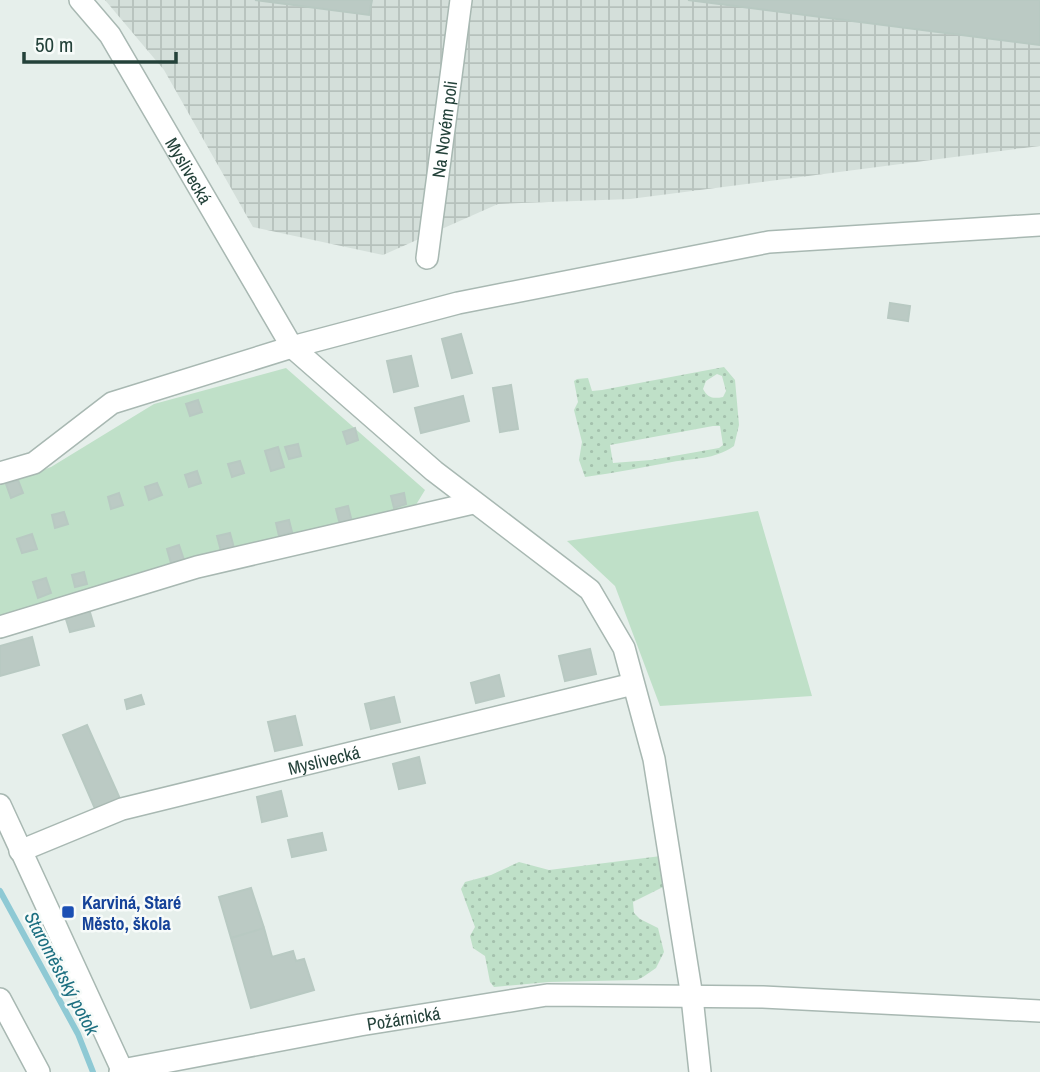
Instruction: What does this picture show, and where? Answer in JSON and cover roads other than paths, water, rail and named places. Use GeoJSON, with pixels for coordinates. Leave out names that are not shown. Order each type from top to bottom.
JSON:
{"type":"FeatureCollection","features":[{"type":"Feature","properties":{"kind":"street","name":"Myslivecká"},"geometry":{"type":"LineString","coordinates":[[80,0],[110,35],[292,347],[474,503],[590,590],[624,648],[654,759],[692,997],[700,1072]]}},
{"type":"Feature","properties":{"kind":"street","name":"Na Novém poli"},"geometry":{"type":"LineString","coordinates":[[427,258],[460,0]]}},
{"type":"Feature","properties":{"kind":"street"},"geometry":{"type":"LineString","coordinates":[[0,473],[34,463],[112,403],[292,347],[458,303],[769,242],[1040,225]]}},
{"type":"Feature","properties":{"kind":"street"},"geometry":{"type":"LineString","coordinates":[[0,627],[197,567],[474,503]]}},
{"type":"Feature","properties":{"kind":"street","name":"Myslivecká"},"geometry":{"type":"LineString","coordinates":[[20,851],[122,809],[633,684]]}},
{"type":"Feature","properties":{"kind":"street"},"geometry":{"type":"LineString","coordinates":[[0,805],[122,1071]]}},
{"type":"Feature","properties":{"kind":"street","name":"Požárnická"},"geometry":{"type":"LineString","coordinates":[[122,1071],[360,1025],[547,995],[763,997],[1040,1012]]}},
{"type":"Feature","properties":{"kind":"street"},"geometry":{"type":"LineString","coordinates":[[1,1003],[39,1072]]}},
{"type":"Feature","properties":{"kind":"waterway","name":"Staroměstský potok"},"geometry":{"type":"LineString","coordinates":[[0,891],[78,1034],[93,1072]]}},
{"type":"Feature","properties":{"kind":"place","name":"Karviná, Staré Město, škola"},"geometry":{"type":"Point","coordinates":[68,912]}}]}
